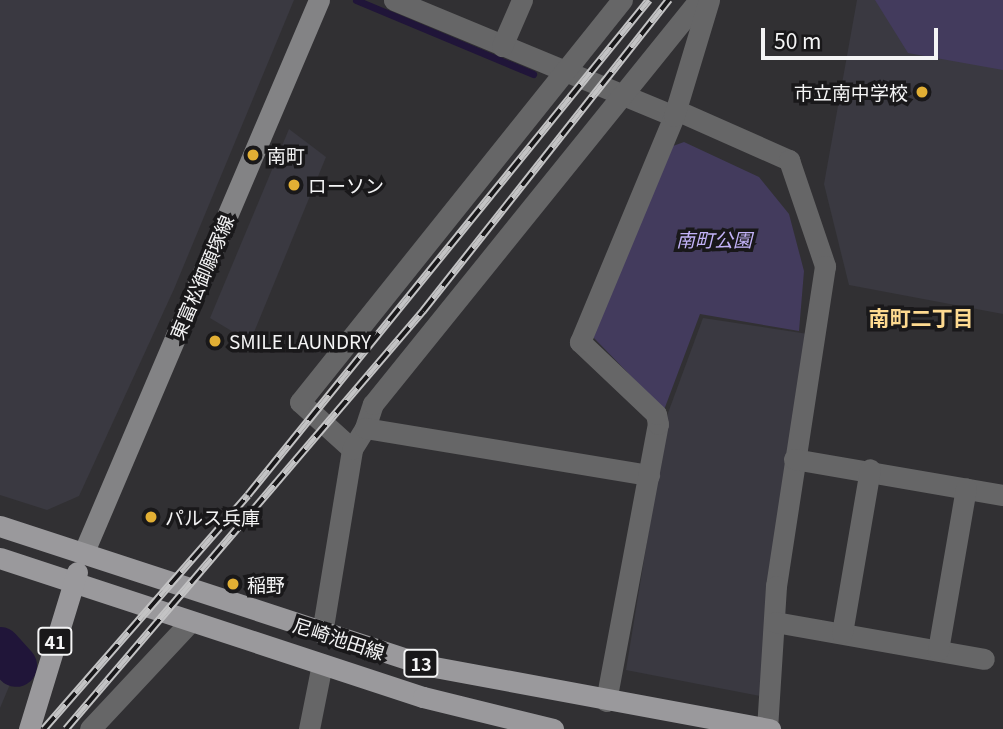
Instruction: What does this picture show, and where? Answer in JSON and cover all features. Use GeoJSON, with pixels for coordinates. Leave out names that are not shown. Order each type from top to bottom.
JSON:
{"type":"FeatureCollection","features":[{"type":"Feature","properties":{"kind":"main road","name":"東富松御願塚線"},"geometry":{"type":"LineString","coordinates":[[83,554],[319,0]]}},
{"type":"Feature","properties":{"kind":"main road","name":"尼崎池田線"},"geometry":{"type":"LineString","coordinates":[[0,526],[322,634],[429,666],[768,729]]}},
{"type":"Feature","properties":{"kind":"main road","name":"41"},"geometry":{"type":"LineString","coordinates":[[28,727],[83,554]]}},
{"type":"Feature","properties":{"kind":"main road","name":"尼崎池田線"},"geometry":{"type":"LineString","coordinates":[[0,558],[511,725],[553,729]]}},
{"type":"Feature","properties":{"kind":"street"},"geometry":{"type":"LineString","coordinates":[[394,0],[789,160],[825,276],[794,458],[775,622],[768,729]]}},
{"type":"Feature","properties":{"kind":"street"},"geometry":{"type":"LineString","coordinates":[[502,46],[522,0]]}},
{"type":"Feature","properties":{"kind":"street"},"geometry":{"type":"LineString","coordinates":[[352,449],[300,402],[563,70],[622,0]]}},
{"type":"Feature","properties":{"kind":"street"},"geometry":{"type":"LineString","coordinates":[[322,634],[352,449],[365,428],[373,404],[699,0]]}},
{"type":"Feature","properties":{"kind":"street"},"geometry":{"type":"LineString","coordinates":[[606,701],[649,475],[656,414],[580,342],[675,113],[709,0]]}},
{"type":"Feature","properties":{"kind":"street"},"geometry":{"type":"LineString","coordinates":[[365,428],[649,475]]}},
{"type":"Feature","properties":{"kind":"street"},"geometry":{"type":"LineString","coordinates":[[794,458],[870,469],[1003,495]]}},
{"type":"Feature","properties":{"kind":"street"},"geometry":{"type":"LineString","coordinates":[[842,633],[870,469]]}},
{"type":"Feature","properties":{"kind":"street"},"geometry":{"type":"LineString","coordinates":[[938,650],[966,488]]}},
{"type":"Feature","properties":{"kind":"street"},"geometry":{"type":"LineString","coordinates":[[98,726],[190,622]]}},
{"type":"Feature","properties":{"kind":"street"},"geometry":{"type":"LineString","coordinates":[[775,622],[984,659]]}},
{"type":"Feature","properties":{"kind":"street"},"geometry":{"type":"LineString","coordinates":[[309,729],[322,664]]}},
{"type":"Feature","properties":{"kind":"shaded area"},"geometry":{"type":"Polygon","coordinates":[[[0,0],[294,0],[174,289],[79,496],[47,510],[0,495],[0,0]]]}},
{"type":"Feature","properties":{"kind":"shaded area","name":"市立南中学校"},"geometry":{"type":"Polygon","coordinates":[[[857,0],[1003,0],[1003,314],[849,285],[824,184],[857,0]]]}},
{"type":"Feature","properties":{"kind":"shaded area"},"geometry":{"type":"Polygon","coordinates":[[[289,129],[326,157],[250,342],[210,318],[289,129]]]}},
{"type":"Feature","properties":{"kind":"shaded area"},"geometry":{"type":"Polygon","coordinates":[[[703,318],[808,334],[760,696],[626,670],[668,413],[703,318]]]}},
{"type":"Feature","properties":{"kind":"shaded area"},"geometry":{"type":"Polygon","coordinates":[[[0,653],[16,670],[0,708],[0,653]]]}},
{"type":"Feature","properties":{"kind":"green space"},"geometry":{"type":"Polygon","coordinates":[[[875,0],[1003,0],[1003,70],[908,53],[875,0]]]}},
{"type":"Feature","properties":{"kind":"green space","name":"南町公園"},"geometry":{"type":"Polygon","coordinates":[[[684,142],[759,177],[789,214],[804,271],[799,331],[700,314],[664,410],[593,337],[673,146],[684,142]]]}},
{"type":"Feature","properties":{"kind":"waterway"},"geometry":{"type":"LineString","coordinates":[[356,0],[533,74]]}},
{"type":"Feature","properties":{"kind":"waterway"},"geometry":{"type":"LineString","coordinates":[[0,648],[16,666]]}},
{"type":"Feature","properties":{"kind":"railway"},"geometry":{"type":"LineString","coordinates":[[44,729],[248,495],[649,0]]}},
{"type":"Feature","properties":{"kind":"railway"},"geometry":{"type":"LineString","coordinates":[[66,729],[423,311],[669,0]]}},
{"type":"Feature","properties":{"kind":"place","name":"市立南中学校"},"geometry":{"type":"Point","coordinates":[922,92]}},
{"type":"Feature","properties":{"kind":"place","name":"南町"},"geometry":{"type":"Point","coordinates":[253,155]}},
{"type":"Feature","properties":{"kind":"place","name":"ローソン"},"geometry":{"type":"Point","coordinates":[294,185]}},
{"type":"Feature","properties":{"kind":"place","name":"SMILE LAUNDRY"},"geometry":{"type":"Point","coordinates":[215,341]}},
{"type":"Feature","properties":{"kind":"place","name":"パルス兵庫"},"geometry":{"type":"Point","coordinates":[151,517]}},
{"type":"Feature","properties":{"kind":"place","name":"稲野"},"geometry":{"type":"Point","coordinates":[233,584]}},
{"type":"Feature","properties":{"kind":"district","name":"南町二丁目"},"geometry":{"type":"Point","coordinates":[921,317]}}]}
